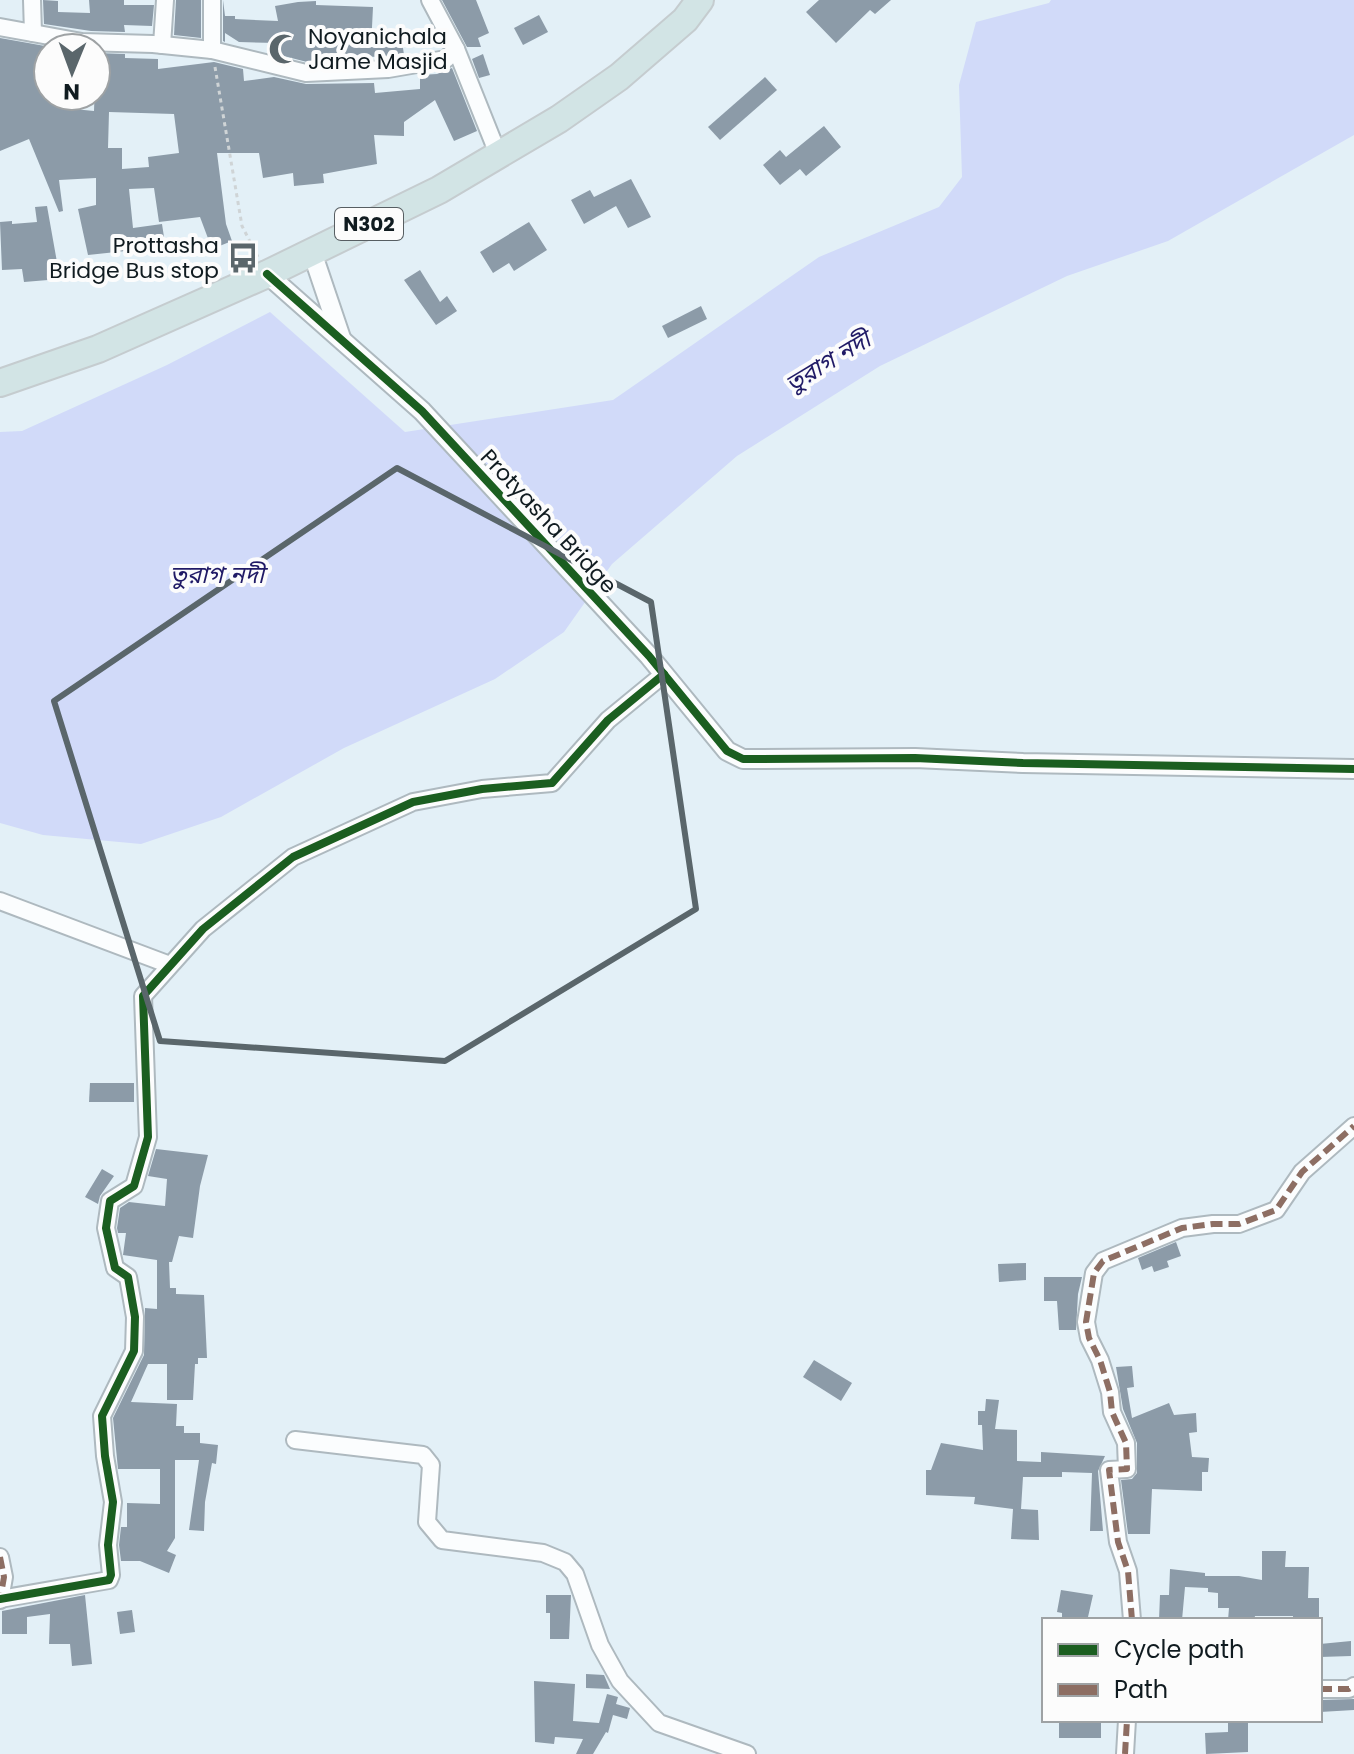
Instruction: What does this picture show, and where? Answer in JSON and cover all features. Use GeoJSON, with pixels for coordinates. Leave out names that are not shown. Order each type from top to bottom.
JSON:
{"type":"FeatureCollection","features":[{"type":"Feature","properties":{"kind":"highway","name":"N302"},"geometry":{"type":"LineString","coordinates":[[0,383],[98,349],[267,274],[439,190],[559,119],[619,77],[685,20],[700,0]]}},
{"type":"Feature","properties":{"kind":"street"},"geometry":{"type":"LineString","coordinates":[[32,0],[33,32]]}},
{"type":"Feature","properties":{"kind":"street"},"geometry":{"type":"LineString","coordinates":[[162,45],[165,0]]}},
{"type":"Feature","properties":{"kind":"street"},"geometry":{"type":"LineString","coordinates":[[212,0],[212,50]]}},
{"type":"Feature","properties":{"kind":"street"},"geometry":{"type":"LineString","coordinates":[[430,0],[456,49],[498,154]]}},
{"type":"Feature","properties":{"kind":"street"},"geometry":{"type":"LineString","coordinates":[[0,27],[32,33]]}},
{"type":"Feature","properties":{"kind":"street"},"geometry":{"type":"LineString","coordinates":[[112,43],[212,50],[306,73],[388,69],[446,59],[456,49]]}},
{"type":"Feature","properties":{"kind":"street"},"geometry":{"type":"LineString","coordinates":[[312,252],[342,340]]}},
{"type":"Feature","properties":{"kind":"street","name":"Protyasha Bridge"},"geometry":{"type":"LineString","coordinates":[[267,274],[422,411],[649,656],[727,751],[743,759],[915,758],[1354,769]]}},
{"type":"Feature","properties":{"kind":"street"},"geometry":{"type":"LineString","coordinates":[[0,1557],[4,1577],[0,1600],[91,1585],[109,1580],[111,1575],[108,1545],[113,1502],[102,1416],[134,1351],[136,1330],[128,1277],[115,1268],[106,1221],[110,1201],[134,1186],[148,1137],[143,996],[203,929],[293,857],[413,802],[482,789],[552,783],[608,720],[664,674]]}},
{"type":"Feature","properties":{"kind":"street"},"geometry":{"type":"LineString","coordinates":[[0,901],[170,965]]}},
{"type":"Feature","properties":{"kind":"street"},"geometry":{"type":"LineString","coordinates":[[1132,1618],[1128,1571],[1118,1542],[1109,1470],[1127,1469],[1126,1443],[1112,1412],[1110,1392],[1086,1322],[1094,1273],[1103,1261],[1182,1228],[1239,1224],[1276,1210],[1302,1172],[1354,1126]]}},
{"type":"Feature","properties":{"kind":"street"},"geometry":{"type":"LineString","coordinates":[[295,1440],[423,1455],[431,1465],[427,1522],[442,1540],[543,1553],[565,1562],[575,1574],[600,1645],[620,1681],[659,1723],[747,1754]]}},
{"type":"Feature","properties":{"kind":"street"},"geometry":{"type":"LineString","coordinates":[[1322,1689],[1349,1689],[1354,1686]]}},
{"type":"Feature","properties":{"kind":"street"},"geometry":{"type":"LineString","coordinates":[[1125,1754],[1127,1722]]}},
{"type":"Feature","properties":{"kind":"path"},"geometry":{"type":"LineString","coordinates":[[212,50],[242,226],[267,274]]}},
{"type":"Feature","properties":{"kind":"highlighted area"},"geometry":{"type":"Polygon","coordinates":[[[397,468],[651,602],[696,909],[445,1061],[160,1041],[54,701],[397,468]]]}},
{"type":"Feature","properties":{"kind":"water","name":"তুরাগ নদী"},"geometry":{"type":"Polygon","coordinates":[[[1051,0],[1354,0],[1354,135],[1168,241],[1067,276],[880,366],[737,456],[612,564],[564,632],[495,679],[344,748],[221,817],[141,844],[43,835],[0,823],[0,432],[22,431],[167,365],[270,312],[405,432],[613,400],[819,257],[939,207],[962,177],[959,85],[976,22],[1051,0]]]}},
{"type":"Feature","properties":{"kind":"building"},"geometry":{"type":"Polygon","coordinates":[[[43,0],[58,1],[58,12],[90,13],[89,0],[124,0],[124,5],[154,5],[152,26],[124,25],[125,32],[44,24],[43,0]]]}},
{"type":"Feature","properties":{"kind":"building"},"geometry":{"type":"Polygon","coordinates":[[[176,0],[201,0],[201,38],[174,35],[176,0]]]}},
{"type":"Feature","properties":{"kind":"building"},"geometry":{"type":"Polygon","coordinates":[[[223,0],[225,16],[235,16],[235,19],[278,21],[275,6],[298,2],[373,7],[371,47],[402,41],[404,55],[389,58],[351,55],[351,60],[307,62],[276,54],[279,54],[278,43],[239,42],[225,33],[225,42],[223,0]]]}},
{"type":"Feature","properties":{"kind":"building"},"geometry":{"type":"Polygon","coordinates":[[[442,0],[476,0],[489,33],[478,38],[481,47],[467,47],[442,0]]]}},
{"type":"Feature","properties":{"kind":"building"},"geometry":{"type":"Polygon","coordinates":[[[819,0],[891,0],[875,14],[870,10],[836,43],[806,12],[819,0]]]}},
{"type":"Feature","properties":{"kind":"building"},"geometry":{"type":"Polygon","coordinates":[[[539,15],[548,32],[523,45],[514,28],[539,15]]]}},
{"type":"Feature","properties":{"kind":"building"},"geometry":{"type":"Polygon","coordinates":[[[0,38],[32,44],[32,112],[109,112],[112,112],[112,54],[125,54],[125,58],[158,59],[158,69],[214,62],[243,69],[244,81],[274,77],[306,84],[374,83],[375,93],[420,89],[420,75],[437,74],[452,68],[477,131],[454,141],[435,100],[404,122],[404,136],[374,135],[377,164],[323,174],[324,183],[294,186],[293,173],[263,178],[259,153],[217,153],[226,224],[232,241],[212,249],[200,217],[159,222],[154,188],[129,189],[133,228],[162,224],[164,237],[134,241],[135,250],[88,255],[78,209],[96,205],[96,178],[59,180],[63,211],[59,212],[29,139],[0,151],[0,38]],[[109,112],[108,148],[122,148],[122,169],[149,167],[148,157],[179,153],[174,114],[109,112]]]}},
{"type":"Feature","properties":{"kind":"building"},"geometry":{"type":"Polygon","coordinates":[[[483,54],[490,75],[479,78],[472,59],[483,54]]]}},
{"type":"Feature","properties":{"kind":"building"},"geometry":{"type":"Polygon","coordinates":[[[765,77],[777,90],[720,140],[708,127],[765,77]]]}},
{"type":"Feature","properties":{"kind":"building"},"geometry":{"type":"Polygon","coordinates":[[[824,126],[841,147],[806,176],[800,169],[780,185],[763,165],[780,150],[786,157],[824,126]]]}},
{"type":"Feature","properties":{"kind":"building"},"geometry":{"type":"Polygon","coordinates":[[[631,179],[651,217],[628,228],[616,206],[584,224],[571,200],[590,190],[594,197],[631,179]]]}},
{"type":"Feature","properties":{"kind":"building"},"geometry":{"type":"Polygon","coordinates":[[[47,206],[60,279],[24,282],[22,269],[2,270],[0,222],[37,222],[35,207],[47,206]]]}},
{"type":"Feature","properties":{"kind":"building"},"geometry":{"type":"Polygon","coordinates":[[[529,222],[547,250],[514,271],[509,263],[493,273],[480,252],[529,222]]]}},
{"type":"Feature","properties":{"kind":"building"},"geometry":{"type":"Polygon","coordinates":[[[420,270],[440,302],[447,296],[457,311],[436,325],[404,280],[420,270]]]}},
{"type":"Feature","properties":{"kind":"building"},"geometry":{"type":"Polygon","coordinates":[[[701,306],[707,319],[668,338],[662,326],[701,306]]]}},
{"type":"Feature","properties":{"kind":"building"},"geometry":{"type":"Polygon","coordinates":[[[90,1083],[134,1083],[134,1102],[89,1102],[90,1083]]]}},
{"type":"Feature","properties":{"kind":"building"},"geometry":{"type":"Polygon","coordinates":[[[156,1149],[208,1155],[193,1238],[179,1236],[172,1262],[169,1262],[170,1288],[176,1288],[176,1294],[204,1295],[207,1358],[198,1358],[198,1364],[195,1364],[193,1400],[167,1400],[167,1364],[148,1364],[131,1402],[177,1404],[176,1426],[184,1426],[184,1433],[200,1433],[200,1443],[218,1445],[205,1502],[204,1531],[189,1530],[199,1460],[175,1460],[175,1538],[167,1551],[176,1555],[169,1573],[140,1561],[121,1561],[119,1545],[121,1527],[127,1527],[127,1503],[160,1504],[160,1469],[118,1469],[113,1418],[144,1355],[145,1308],[157,1309],[157,1260],[123,1255],[126,1233],[118,1233],[117,1228],[120,1208],[129,1202],[165,1206],[167,1179],[148,1176],[156,1149]]]}},
{"type":"Feature","properties":{"kind":"building"},"geometry":{"type":"Polygon","coordinates":[[[102,1169],[114,1176],[98,1204],[85,1197],[102,1169]]]}},
{"type":"Feature","properties":{"kind":"building"},"geometry":{"type":"Polygon","coordinates":[[[1176,1242],[1181,1256],[1167,1261],[1169,1267],[1154,1272],[1152,1266],[1142,1270],[1138,1258],[1176,1242]]]}},
{"type":"Feature","properties":{"kind":"building"},"geometry":{"type":"Polygon","coordinates":[[[1026,1263],[1026,1280],[999,1282],[998,1264],[1026,1263]]]}},
{"type":"Feature","properties":{"kind":"building"},"geometry":{"type":"Polygon","coordinates":[[[1044,1277],[1082,1277],[1076,1330],[1059,1330],[1057,1301],[1044,1301],[1044,1277]]]}},
{"type":"Feature","properties":{"kind":"building"},"geometry":{"type":"Polygon","coordinates":[[[814,1360],[852,1383],[841,1401],[803,1377],[814,1360]]]}},
{"type":"Feature","properties":{"kind":"building"},"geometry":{"type":"Polygon","coordinates":[[[1132,1366],[1134,1387],[1127,1388],[1132,1418],[1169,1403],[1174,1415],[1196,1413],[1197,1432],[1189,1433],[1192,1457],[1209,1458],[1208,1472],[1202,1472],[1202,1491],[1152,1489],[1150,1534],[1128,1534],[1121,1480],[1132,1479],[1137,1473],[1137,1443],[1123,1409],[1116,1367],[1132,1366]]]}},
{"type":"Feature","properties":{"kind":"building"},"geometry":{"type":"Polygon","coordinates":[[[986,1399],[999,1400],[995,1429],[1017,1430],[1017,1461],[1041,1462],[1041,1452],[1105,1456],[1098,1471],[1103,1531],[1090,1531],[1092,1473],[1062,1472],[1062,1477],[1023,1477],[1021,1509],[1038,1510],[1039,1540],[1011,1539],[1013,1509],[974,1504],[975,1497],[926,1495],[926,1470],[931,1470],[941,1443],[983,1450],[978,1411],[985,1411],[986,1399]]]}},
{"type":"Feature","properties":{"kind":"building"},"geometry":{"type":"Polygon","coordinates":[[[1262,1551],[1286,1551],[1285,1567],[1309,1567],[1308,1598],[1319,1598],[1319,1618],[1228,1618],[1229,1608],[1218,1608],[1218,1593],[1208,1592],[1208,1588],[1185,1587],[1182,1618],[1159,1618],[1160,1595],[1169,1595],[1170,1569],[1205,1573],[1205,1576],[1262,1580],[1262,1551]]]}},
{"type":"Feature","properties":{"kind":"building"},"geometry":{"type":"Polygon","coordinates":[[[1061,1590],[1093,1595],[1088,1617],[1062,1618],[1062,1613],[1057,1612],[1061,1590]]]}},
{"type":"Feature","properties":{"kind":"building"},"geometry":{"type":"Polygon","coordinates":[[[85,1595],[92,1664],[72,1666],[70,1644],[49,1644],[50,1614],[27,1617],[27,1634],[2,1634],[2,1611],[85,1595]]]}},
{"type":"Feature","properties":{"kind":"building"},"geometry":{"type":"Polygon","coordinates":[[[546,1595],[571,1595],[569,1639],[550,1639],[546,1595]]]}},
{"type":"Feature","properties":{"kind":"building"},"geometry":{"type":"Polygon","coordinates":[[[132,1610],[135,1632],[120,1634],[117,1612],[132,1610]]]}},
{"type":"Feature","properties":{"kind":"building"},"geometry":{"type":"Polygon","coordinates":[[[1351,1641],[1351,1656],[1322,1657],[1322,1644],[1351,1641]]]}},
{"type":"Feature","properties":{"kind":"building"},"geometry":{"type":"Polygon","coordinates":[[[586,1674],[604,1675],[610,1689],[586,1688],[586,1674]]]}},
{"type":"Feature","properties":{"kind":"building"},"geometry":{"type":"Polygon","coordinates":[[[534,1681],[575,1684],[573,1721],[599,1723],[607,1694],[618,1697],[616,1704],[630,1708],[627,1719],[613,1715],[608,1733],[593,1754],[576,1754],[583,1739],[555,1737],[554,1744],[535,1742],[534,1681]]]}},
{"type":"Feature","properties":{"kind":"building"},"geometry":{"type":"Polygon","coordinates":[[[1354,1699],[1354,1710],[1322,1712],[1322,1700],[1354,1699]]]}},
{"type":"Feature","properties":{"kind":"building"},"geometry":{"type":"Polygon","coordinates":[[[1059,1722],[1101,1722],[1101,1738],[1059,1738],[1059,1722]]]}},
{"type":"Feature","properties":{"kind":"building"},"geometry":{"type":"Polygon","coordinates":[[[1228,1722],[1248,1722],[1248,1752],[1206,1754],[1205,1733],[1228,1732],[1228,1722]]]}},
{"type":"Feature","properties":{"kind":"marked path"},"geometry":{"type":"LineString","coordinates":[[1132,1618],[1128,1571],[1118,1542],[1109,1470],[1127,1469],[1126,1443],[1112,1412],[1110,1392],[1086,1322],[1094,1273],[1103,1261],[1182,1228],[1239,1224],[1276,1210],[1302,1172],[1354,1126]]}},
{"type":"Feature","properties":{"kind":"marked path"},"geometry":{"type":"LineString","coordinates":[[0,1557],[4,1577],[0,1600]]}},
{"type":"Feature","properties":{"kind":"marked path"},"geometry":{"type":"LineString","coordinates":[[1322,1689],[1349,1689],[1354,1686]]}},
{"type":"Feature","properties":{"kind":"marked path"},"geometry":{"type":"LineString","coordinates":[[1125,1754],[1127,1722]]}},
{"type":"Feature","properties":{"kind":"cycle path"},"geometry":{"type":"LineString","coordinates":[[267,274],[422,411],[649,656],[727,751],[743,759],[915,758],[1354,769]]}},
{"type":"Feature","properties":{"kind":"cycle path"},"geometry":{"type":"LineString","coordinates":[[0,1599],[109,1580],[111,1575],[108,1545],[113,1502],[102,1416],[134,1351],[135,1317],[128,1277],[115,1268],[106,1228],[110,1201],[134,1186],[148,1137],[143,996],[203,929],[293,857],[413,802],[482,789],[552,783],[608,720],[664,674]]}},
{"type":"Feature","properties":{"kind":"place","name":"Noyanichala Jame Masjid"},"geometry":{"type":"Point","coordinates":[284,49]}},
{"type":"Feature","properties":{"kind":"place","name":"Prottasha Bridge Bus stop"},"geometry":{"type":"Point","coordinates":[243,258]}}]}
